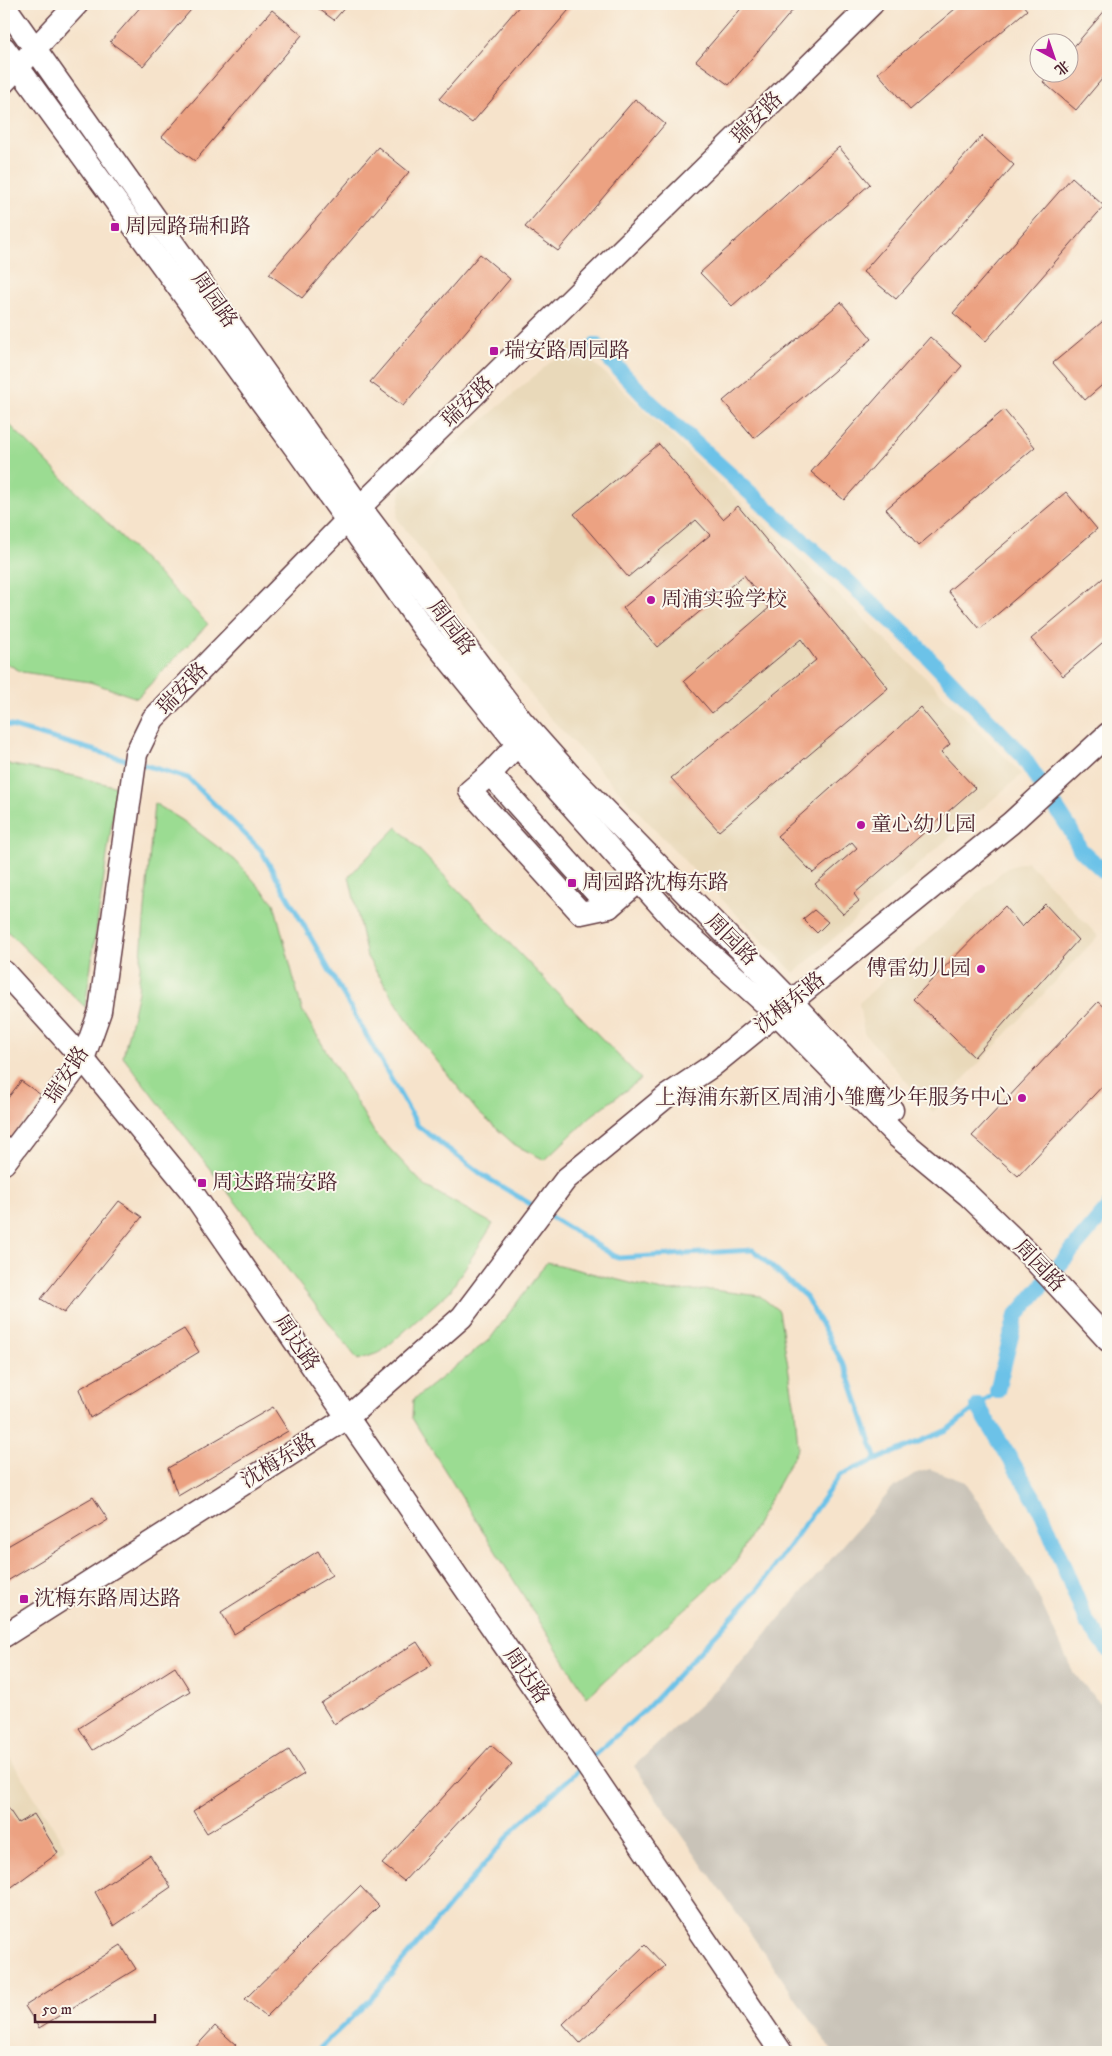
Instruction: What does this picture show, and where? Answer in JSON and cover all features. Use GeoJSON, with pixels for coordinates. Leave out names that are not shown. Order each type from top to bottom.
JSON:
{"type":"FeatureCollection","features":[{"type":"Feature","properties":{"kind":"street","name":"周园路"},"geometry":{"type":"LineString","coordinates":[[4,4],[36,48],[353,514],[424,629],[518,745],[682,929],[784,1007]]}},
{"type":"Feature","properties":{"kind":"street"},"geometry":{"type":"LineString","coordinates":[[11,75],[76,4]]}},
{"type":"Feature","properties":{"kind":"street","name":"瑞安路"},"geometry":{"type":"LineString","coordinates":[[4,1163],[83,1059],[100,1011],[136,754],[153,719],[353,514],[872,4]]}},
{"type":"Feature","properties":{"kind":"street","name":"周园路"},"geometry":{"type":"LineString","coordinates":[[4,48],[11,75],[299,453],[353,514],[521,720],[646,854],[784,1007],[898,1117],[968,1195],[1026,1251],[1108,1340]]}},
{"type":"Feature","properties":{"kind":"street","name":"沈梅东路"},"geometry":{"type":"LineString","coordinates":[[4,1636],[347,1418],[462,1317],[566,1179],[667,1096],[712,1066],[1011,823],[1108,734]]}},
{"type":"Feature","properties":{"kind":"street"},"geometry":{"type":"LineString","coordinates":[[518,745],[490,774],[609,907],[639,880]]}},
{"type":"Feature","properties":{"kind":"street","name":"周达路"},"geometry":{"type":"LineString","coordinates":[[4,972],[83,1059],[192,1192],[565,1732],[781,2052]]}},
{"type":"Feature","properties":{"kind":"shaded area","name":"周浦实验学校"},"geometry":{"type":"Polygon","coordinates":[[[573,343],[930,682],[1022,774],[794,973],[699,876],[540,707],[397,518],[401,490],[573,343]]]}},
{"type":"Feature","properties":{"kind":"shaded area","name":"傅雷幼儿园"},"geometry":{"type":"Polygon","coordinates":[[[1027,861],[1098,936],[933,1112],[864,1033],[859,1003],[1005,869],[1027,861]]]}},
{"type":"Feature","properties":{"kind":"shaded area"},"geometry":{"type":"Polygon","coordinates":[[[930,1469],[965,1482],[1032,1583],[1073,1672],[1095,1698],[1108,1709],[1108,2052],[833,2052],[634,1766],[725,1681],[892,1489],[914,1474],[930,1469]]]}},
{"type":"Feature","properties":{"kind":"shaded area"},"geometry":{"type":"Polygon","coordinates":[[[4,1748],[66,1848],[4,1892],[4,1748]]]}},
{"type":"Feature","properties":{"kind":"green space"},"geometry":{"type":"Polygon","coordinates":[[[4,419],[208,624],[137,698],[90,682],[22,672],[4,662],[4,419]]]}},
{"type":"Feature","properties":{"kind":"green space"},"geometry":{"type":"Polygon","coordinates":[[[4,762],[75,776],[117,787],[85,1007],[4,928],[4,762]]]}},
{"type":"Feature","properties":{"kind":"green space"},"geometry":{"type":"Polygon","coordinates":[[[154,803],[182,820],[235,860],[274,903],[302,1010],[374,1132],[425,1186],[493,1224],[450,1291],[381,1352],[358,1360],[123,1057],[138,992],[154,803]]]}},
{"type":"Feature","properties":{"kind":"green space"},"geometry":{"type":"Polygon","coordinates":[[[397,827],[641,1079],[591,1116],[545,1160],[515,1145],[478,1112],[421,1041],[367,957],[349,876],[397,827]]]}},
{"type":"Feature","properties":{"kind":"green space"},"geometry":{"type":"Polygon","coordinates":[[[547,1262],[662,1291],[712,1290],[760,1296],[779,1311],[795,1409],[798,1448],[734,1565],[587,1697],[412,1418],[413,1400],[490,1339],[547,1262]]]}},
{"type":"Feature","properties":{"kind":"building"},"geometry":{"type":"Polygon","coordinates":[[[143,4],[196,4],[143,66],[110,42],[143,4]]]}},
{"type":"Feature","properties":{"kind":"building"},"geometry":{"type":"Polygon","coordinates":[[[312,4],[348,4],[334,20],[312,4]]]}},
{"type":"Feature","properties":{"kind":"building"},"geometry":{"type":"Polygon","coordinates":[[[521,4],[574,4],[472,123],[439,99],[521,4]]]}},
{"type":"Feature","properties":{"kind":"building"},"geometry":{"type":"Polygon","coordinates":[[[745,4],[798,4],[729,85],[696,61],[745,4]]]}},
{"type":"Feature","properties":{"kind":"building"},"geometry":{"type":"Polygon","coordinates":[[[961,4],[1022,4],[1027,10],[910,110],[878,73],[961,4]]]}},
{"type":"Feature","properties":{"kind":"building"},"geometry":{"type":"Polygon","coordinates":[[[1108,7],[1108,72],[1076,110],[1043,82],[1080,82],[1080,39],[1108,7]]]}},
{"type":"Feature","properties":{"kind":"building"},"geometry":{"type":"Polygon","coordinates":[[[272,10],[302,35],[195,161],[162,137],[272,10]]]}},
{"type":"Feature","properties":{"kind":"building"},"geometry":{"type":"Polygon","coordinates":[[[635,99],[665,124],[558,251],[525,227],[635,99]]]}},
{"type":"Feature","properties":{"kind":"building"},"geometry":{"type":"Polygon","coordinates":[[[982,136],[1014,165],[896,299],[863,272],[982,136]]]}},
{"type":"Feature","properties":{"kind":"building"},"geometry":{"type":"Polygon","coordinates":[[[378,147],[409,172],[302,298],[269,274],[378,147]]]}},
{"type":"Feature","properties":{"kind":"building"},"geometry":{"type":"Polygon","coordinates":[[[839,147],[870,184],[732,306],[700,273],[839,147]]]}},
{"type":"Feature","properties":{"kind":"building"},"geometry":{"type":"Polygon","coordinates":[[[1072,177],[1104,206],[986,341],[953,313],[1072,177]]]}},
{"type":"Feature","properties":{"kind":"building"},"geometry":{"type":"Polygon","coordinates":[[[480,254],[510,279],[403,406],[370,382],[480,254]]]}},
{"type":"Feature","properties":{"kind":"building"},"geometry":{"type":"Polygon","coordinates":[[[841,302],[872,339],[754,438],[723,401],[841,302]]]}},
{"type":"Feature","properties":{"kind":"building"},"geometry":{"type":"Polygon","coordinates":[[[1108,317],[1108,380],[1085,400],[1053,363],[1108,317]]]}},
{"type":"Feature","properties":{"kind":"building"},"geometry":{"type":"Polygon","coordinates":[[[930,337],[962,366],[844,500],[811,472],[930,337]]]}},
{"type":"Feature","properties":{"kind":"building"},"geometry":{"type":"Polygon","coordinates":[[[1004,410],[1035,447],[918,546],[886,509],[1004,410]]]}},
{"type":"Feature","properties":{"kind":"building"},"geometry":{"type":"Polygon","coordinates":[[[659,444],[723,519],[738,506],[888,688],[719,831],[671,778],[816,660],[801,639],[712,713],[684,681],[769,608],[744,575],[657,647],[623,608],[710,535],[696,520],[628,577],[574,514],[659,444]]]}},
{"type":"Feature","properties":{"kind":"building"},"geometry":{"type":"Polygon","coordinates":[[[1066,492],[1097,529],[980,629],[948,591],[1066,492]]]}},
{"type":"Feature","properties":{"kind":"building"},"geometry":{"type":"Polygon","coordinates":[[[1108,574],[1108,638],[1063,676],[1031,639],[1108,574]]]}},
{"type":"Feature","properties":{"kind":"building","name":"童心幼儿园"},"geometry":{"type":"Polygon","coordinates":[[[920,707],[950,744],[941,752],[975,788],[854,894],[859,901],[843,914],[815,884],[857,848],[852,842],[813,873],[777,836],[920,707]]]}},
{"type":"Feature","properties":{"kind":"building","name":"傅雷幼儿园"},"geometry":{"type":"Polygon","coordinates":[[[1045,904],[1078,940],[974,1057],[913,999],[1005,906],[1022,927],[1045,904]]]}},
{"type":"Feature","properties":{"kind":"building"},"geometry":{"type":"Polygon","coordinates":[[[814,910],[828,922],[817,933],[803,919],[814,910]]]}},
{"type":"Feature","properties":{"kind":"building"},"geometry":{"type":"Polygon","coordinates":[[[1098,1002],[1108,1011],[1108,1080],[1018,1176],[972,1136],[1098,1002]]]}},
{"type":"Feature","properties":{"kind":"building"},"geometry":{"type":"Polygon","coordinates":[[[21,1081],[44,1097],[4,1147],[4,1103],[21,1081]]]}},
{"type":"Feature","properties":{"kind":"building"},"geometry":{"type":"Polygon","coordinates":[[[119,1201],[142,1217],[64,1313],[41,1299],[119,1201]]]}},
{"type":"Feature","properties":{"kind":"building"},"geometry":{"type":"Polygon","coordinates":[[[184,1329],[199,1352],[90,1418],[79,1389],[184,1329]]]}},
{"type":"Feature","properties":{"kind":"building"},"geometry":{"type":"Polygon","coordinates":[[[273,1407],[288,1431],[178,1496],[168,1468],[273,1407]]]}},
{"type":"Feature","properties":{"kind":"building"},"geometry":{"type":"Polygon","coordinates":[[[93,1497],[108,1520],[4,1583],[4,1548],[93,1497]]]}},
{"type":"Feature","properties":{"kind":"building"},"geometry":{"type":"Polygon","coordinates":[[[318,1551],[332,1575],[234,1634],[221,1612],[318,1551]]]}},
{"type":"Feature","properties":{"kind":"building"},"geometry":{"type":"Polygon","coordinates":[[[417,1642],[432,1665],[334,1724],[321,1703],[417,1642]]]}},
{"type":"Feature","properties":{"kind":"building"},"geometry":{"type":"Polygon","coordinates":[[[175,1667],[190,1691],[93,1750],[79,1728],[175,1667]]]}},
{"type":"Feature","properties":{"kind":"building"},"geometry":{"type":"Polygon","coordinates":[[[491,1745],[512,1764],[404,1881],[382,1864],[491,1745]]]}},
{"type":"Feature","properties":{"kind":"building"},"geometry":{"type":"Polygon","coordinates":[[[289,1750],[304,1774],[207,1833],[193,1811],[289,1750]]]}},
{"type":"Feature","properties":{"kind":"building"},"geometry":{"type":"Polygon","coordinates":[[[4,1802],[18,1823],[34,1814],[58,1853],[9,1889],[4,1880],[4,1802]]]}},
{"type":"Feature","properties":{"kind":"building"},"geometry":{"type":"Polygon","coordinates":[[[150,1855],[171,1887],[114,1926],[95,1892],[150,1855]]]}},
{"type":"Feature","properties":{"kind":"building"},"geometry":{"type":"Polygon","coordinates":[[[360,1886],[379,1906],[266,2017],[245,1999],[360,1886]]]}},
{"type":"Feature","properties":{"kind":"building"},"geometry":{"type":"Polygon","coordinates":[[[121,1945],[136,1969],[39,2028],[25,2006],[121,1945]]]}},
{"type":"Feature","properties":{"kind":"building"},"geometry":{"type":"Polygon","coordinates":[[[645,1945],[665,1966],[580,2043],[563,2024],[645,1945]]]}},
{"type":"Feature","properties":{"kind":"building"},"geometry":{"type":"Polygon","coordinates":[[[215,2026],[236,2045],[229,2052],[191,2052],[215,2026]]]}},
{"type":"Feature","properties":{"kind":"waterway"},"geometry":{"type":"LineString","coordinates":[[596,345],[651,403],[906,634],[1021,754],[1070,829],[1080,849],[1108,875]]}},
{"type":"Feature","properties":{"kind":"waterway"},"geometry":{"type":"LineString","coordinates":[[4,724],[130,761]]}},
{"type":"Feature","properties":{"kind":"waterway"},"geometry":{"type":"LineString","coordinates":[[141,764],[188,778],[261,850],[418,1126],[484,1176],[537,1208]]}},
{"type":"Feature","properties":{"kind":"waterway"},"geometry":{"type":"LineString","coordinates":[[997,1391],[1016,1316],[1108,1208]]}},
{"type":"Feature","properties":{"kind":"waterway"},"geometry":{"type":"LineString","coordinates":[[546,1214],[618,1258],[753,1250],[806,1297],[847,1371],[877,1460]]}},
{"type":"Feature","properties":{"kind":"waterway"},"geometry":{"type":"LineString","coordinates":[[590,1759],[647,1708],[759,1588],[840,1475],[947,1430],[997,1391]]}},
{"type":"Feature","properties":{"kind":"waterway"},"geometry":{"type":"LineString","coordinates":[[978,1406],[1040,1508],[1086,1621],[1108,1649]]}},
{"type":"Feature","properties":{"kind":"waterway"},"geometry":{"type":"LineString","coordinates":[[316,2052],[368,2002],[516,1827],[582,1767]]}},
{"type":"Feature","properties":{"kind":"place","name":"周园路瑞和路"},"geometry":{"type":"Point","coordinates":[115,227]}},
{"type":"Feature","properties":{"kind":"place","name":"瑞安路周园路"},"geometry":{"type":"Point","coordinates":[494,351]}},
{"type":"Feature","properties":{"kind":"place","name":"周浦实验学校"},"geometry":{"type":"Point","coordinates":[651,600]}},
{"type":"Feature","properties":{"kind":"place","name":"童心幼儿园"},"geometry":{"type":"Point","coordinates":[861,825]}},
{"type":"Feature","properties":{"kind":"place","name":"周园路沈梅东路"},"geometry":{"type":"Point","coordinates":[572,883]}},
{"type":"Feature","properties":{"kind":"place","name":"傅雷幼儿园"},"geometry":{"type":"Point","coordinates":[981,969]}},
{"type":"Feature","properties":{"kind":"place","name":"上海浦东新区周浦小雏鹰少年服务中心"},"geometry":{"type":"Point","coordinates":[1022,1098]}},
{"type":"Feature","properties":{"kind":"place","name":"周达路瑞安路"},"geometry":{"type":"Point","coordinates":[202,1183]}},
{"type":"Feature","properties":{"kind":"place","name":"沈梅东路周达路"},"geometry":{"type":"Point","coordinates":[24,1599]}}]}
